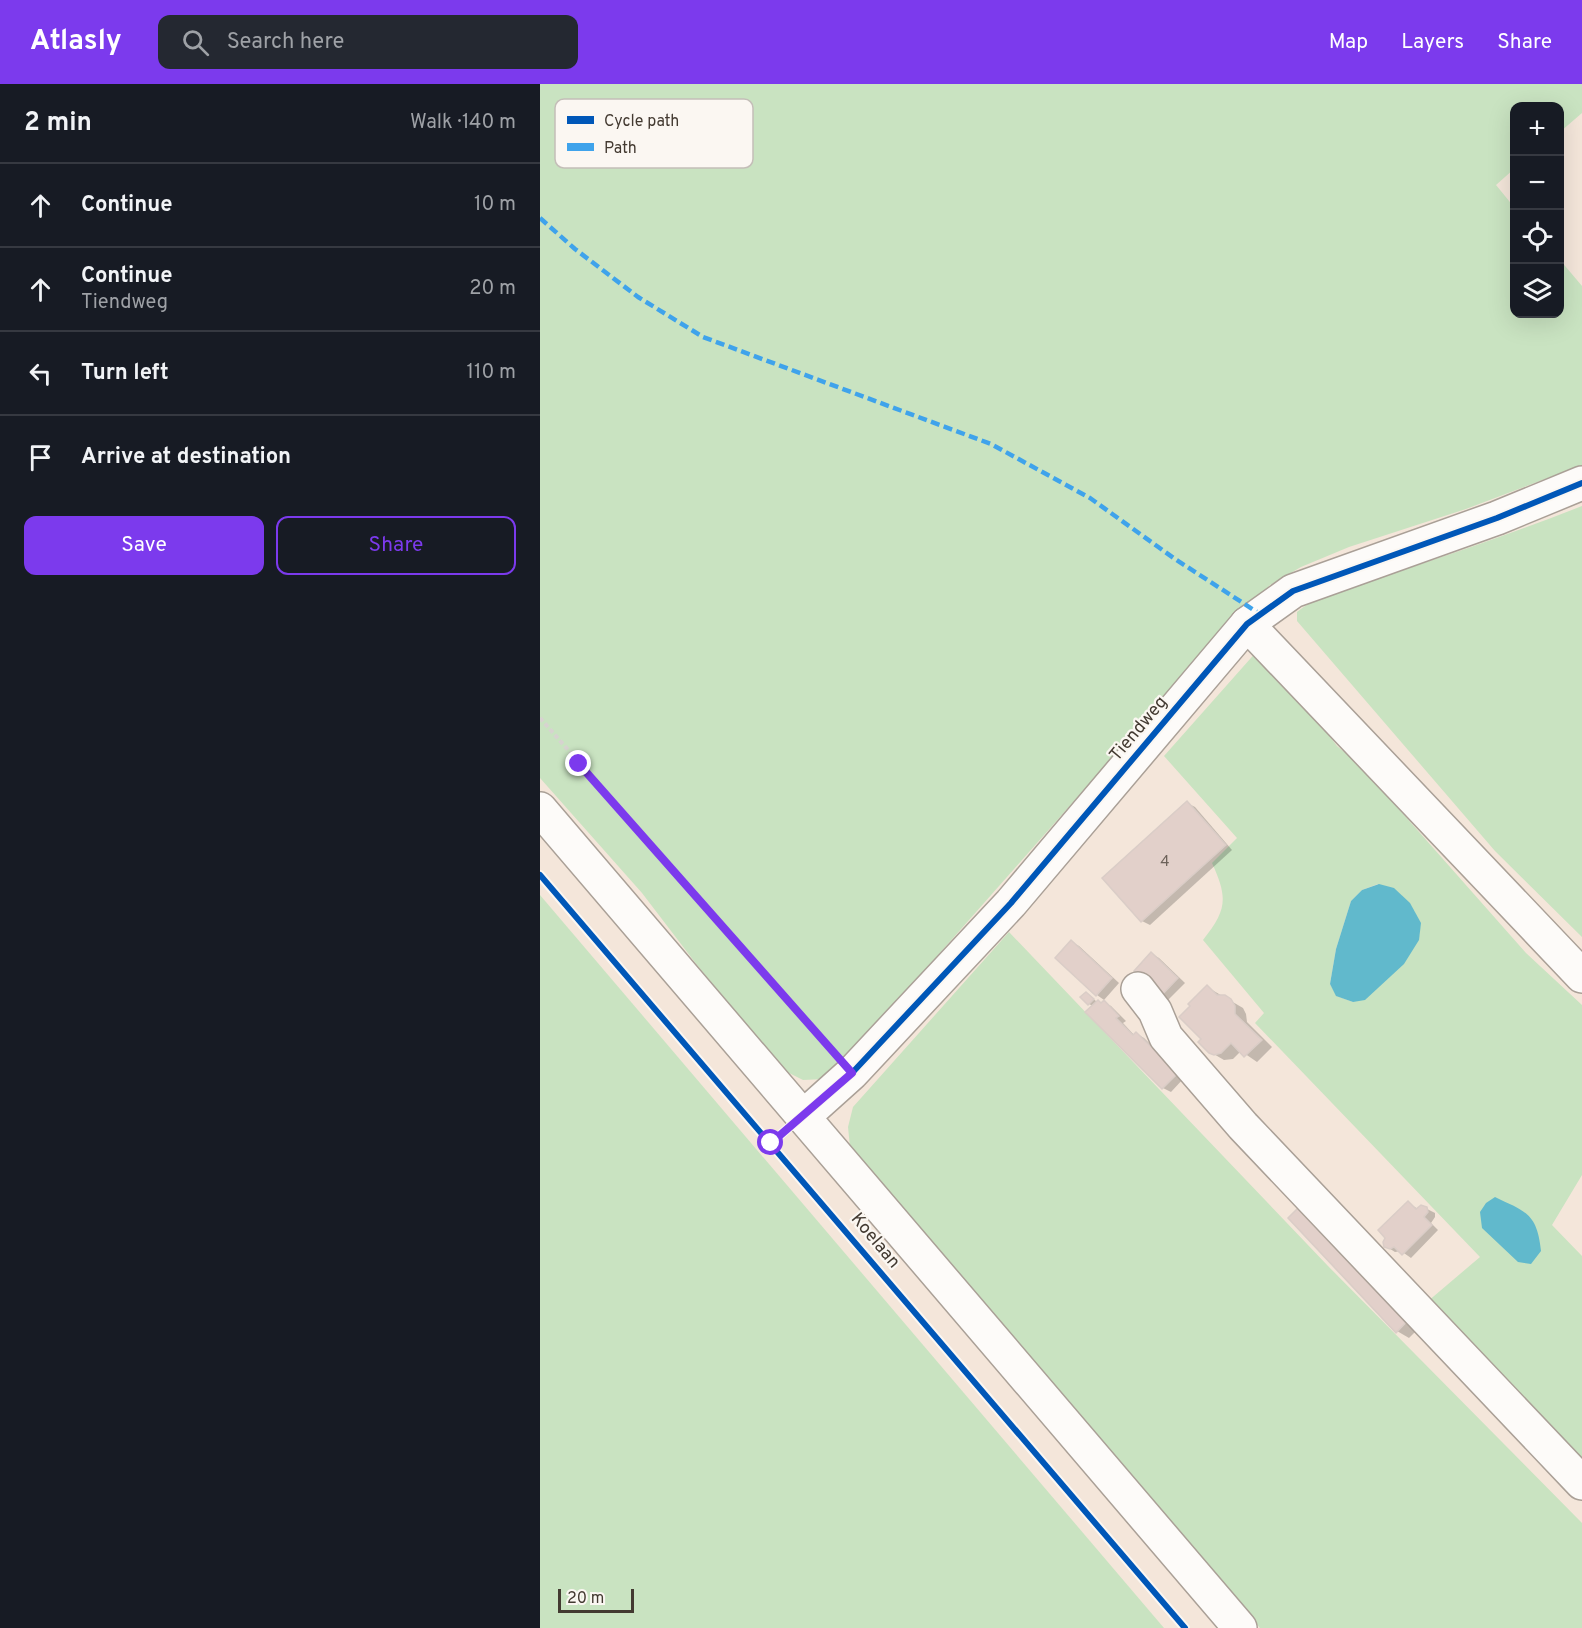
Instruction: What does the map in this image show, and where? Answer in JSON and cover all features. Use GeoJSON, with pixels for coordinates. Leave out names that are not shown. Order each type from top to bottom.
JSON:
{"type":"FeatureCollection","features":[{"type":"Feature","properties":{"kind":"street","name":"Tiendweg"},"geometry":{"type":"LineString","coordinates":[[803,1117],[852,1073],[1011,903],[1247,624],[1293,591],[1497,518],[1582,483]]}},
{"type":"Feature","properties":{"kind":"street"},"geometry":{"type":"LineString","coordinates":[[1247,624],[1582,976]]}},
{"type":"Feature","properties":{"kind":"street","name":"Koelaan"},"geometry":{"type":"LineString","coordinates":[[540,809],[1240,1628]]}},
{"type":"Feature","properties":{"kind":"street"},"geometry":{"type":"LineString","coordinates":[[1138,989],[1155,1011],[1166,1037],[1243,1126],[1582,1483]]}},
{"type":"Feature","properties":{"kind":"path"},"geometry":{"type":"LineString","coordinates":[[540,718],[852,1073]]}},
{"type":"Feature","properties":{"kind":"green space"},"geometry":{"type":"Polygon","coordinates":[[[540,84],[1582,84],[1582,113],[1564,129],[1564,102],[1510,102],[1510,173],[1496,185],[1510,202],[1510,318],[1564,318],[1564,265],[1582,286],[1582,465],[1466,509],[1349,547],[1301,567],[1270,585],[1219,637],[856,1048],[824,1079],[803,1080],[785,1071],[697,965],[642,893],[540,778],[540,84]]]}},
{"type":"Feature","properties":{"kind":"green space"},"geometry":{"type":"Polygon","coordinates":[[[1582,506],[1582,937],[1495,851],[1297,621],[1297,612],[1323,596],[1338,590],[1455,553],[1582,506]]]}},
{"type":"Feature","properties":{"kind":"green space"},"geometry":{"type":"Polygon","coordinates":[[[1258,650],[1271,659],[1337,746],[1359,764],[1526,953],[1582,1005],[1582,1175],[1552,1225],[1582,1256],[1582,1459],[1427,1302],[1480,1257],[1255,1023],[1264,1013],[1203,940],[1221,912],[1223,895],[1212,863],[1237,838],[1164,756],[1258,650]],[[1378,884],[1362,890],[1351,901],[1336,949],[1330,984],[1337,996],[1353,1002],[1378,884]]]}},
{"type":"Feature","properties":{"kind":"green space"},"geometry":{"type":"Polygon","coordinates":[[[540,895],[1164,1628],[540,1628],[540,895]]]}},
{"type":"Feature","properties":{"kind":"green space"},"geometry":{"type":"Polygon","coordinates":[[[1009,932],[1328,1266],[1582,1523],[1582,1628],[1260,1628],[850,1147],[848,1127],[853,1107],[1009,932]]]}},
{"type":"Feature","properties":{"kind":"water"},"geometry":{"type":"Polygon","coordinates":[[[1379,884],[1394,888],[1410,903],[1421,923],[1419,940],[1404,964],[1365,1000],[1353,1002],[1336,996],[1330,984],[1336,949],[1351,901],[1362,890],[1379,884]]]}},
{"type":"Feature","properties":{"kind":"water"},"geometry":{"type":"Polygon","coordinates":[[[1495,1197],[1522,1211],[1533,1221],[1541,1251],[1531,1264],[1518,1262],[1482,1228],[1480,1212],[1486,1203],[1495,1197]]]}},
{"type":"Feature","properties":{"kind":"building"},"geometry":{"type":"Polygon","coordinates":[[[1187,801],[1226,845],[1141,922],[1102,878],[1187,801]]]}},
{"type":"Feature","properties":{"kind":"building"},"geometry":{"type":"Polygon","coordinates":[[[1071,940],[1112,978],[1096,996],[1055,958],[1071,940]]]}},
{"type":"Feature","properties":{"kind":"building"},"geometry":{"type":"Polygon","coordinates":[[[1151,952],[1178,978],[1160,997],[1134,971],[1151,952]]]}},
{"type":"Feature","properties":{"kind":"building"},"geometry":{"type":"Polygon","coordinates":[[[1207,985],[1217,995],[1225,995],[1231,999],[1235,1006],[1235,1014],[1262,1040],[1244,1057],[1231,1043],[1221,1053],[1214,1055],[1209,1053],[1198,1042],[1201,1039],[1179,1017],[1207,985]]]}},
{"type":"Feature","properties":{"kind":"building"},"geometry":{"type":"Polygon","coordinates":[[[1086,992],[1094,999],[1088,1005],[1080,997],[1086,992]]]}},
{"type":"Feature","properties":{"kind":"building"},"geometry":{"type":"Polygon","coordinates":[[[1098,1000],[1101,1003],[1104,1000],[1119,1016],[1116,1018],[1133,1035],[1136,1032],[1178,1073],[1162,1089],[1085,1012],[1098,1000]]]}},
{"type":"Feature","properties":{"kind":"building"},"geometry":{"type":"Polygon","coordinates":[[[1408,1201],[1416,1209],[1421,1205],[1427,1207],[1428,1212],[1424,1217],[1432,1225],[1402,1255],[1394,1247],[1390,1249],[1384,1247],[1385,1238],[1378,1230],[1408,1201]]]}},
{"type":"Feature","properties":{"kind":"building"},"geometry":{"type":"Polygon","coordinates":[[[1304,1202],[1413,1315],[1396,1333],[1288,1218],[1304,1202]]]}},
{"type":"Feature","properties":{"kind":"marked path"},"geometry":{"type":"LineString","coordinates":[[540,218],[575,249],[638,297],[703,337],[991,444],[1090,498],[1175,559],[1260,614]]}},
{"type":"Feature","properties":{"kind":"cycle path"},"geometry":{"type":"LineString","coordinates":[[771,1143],[852,1073],[1011,903],[1247,624],[1293,591],[1497,518],[1582,483]]}},
{"type":"Feature","properties":{"kind":"cycle path"},"geometry":{"type":"LineString","coordinates":[[540,875],[1185,1628]]}},
{"type":"Feature","properties":{"kind":"route"},"geometry":{"type":"LineString","coordinates":[[579,764],[852,1073],[771,1143]]}}]}
